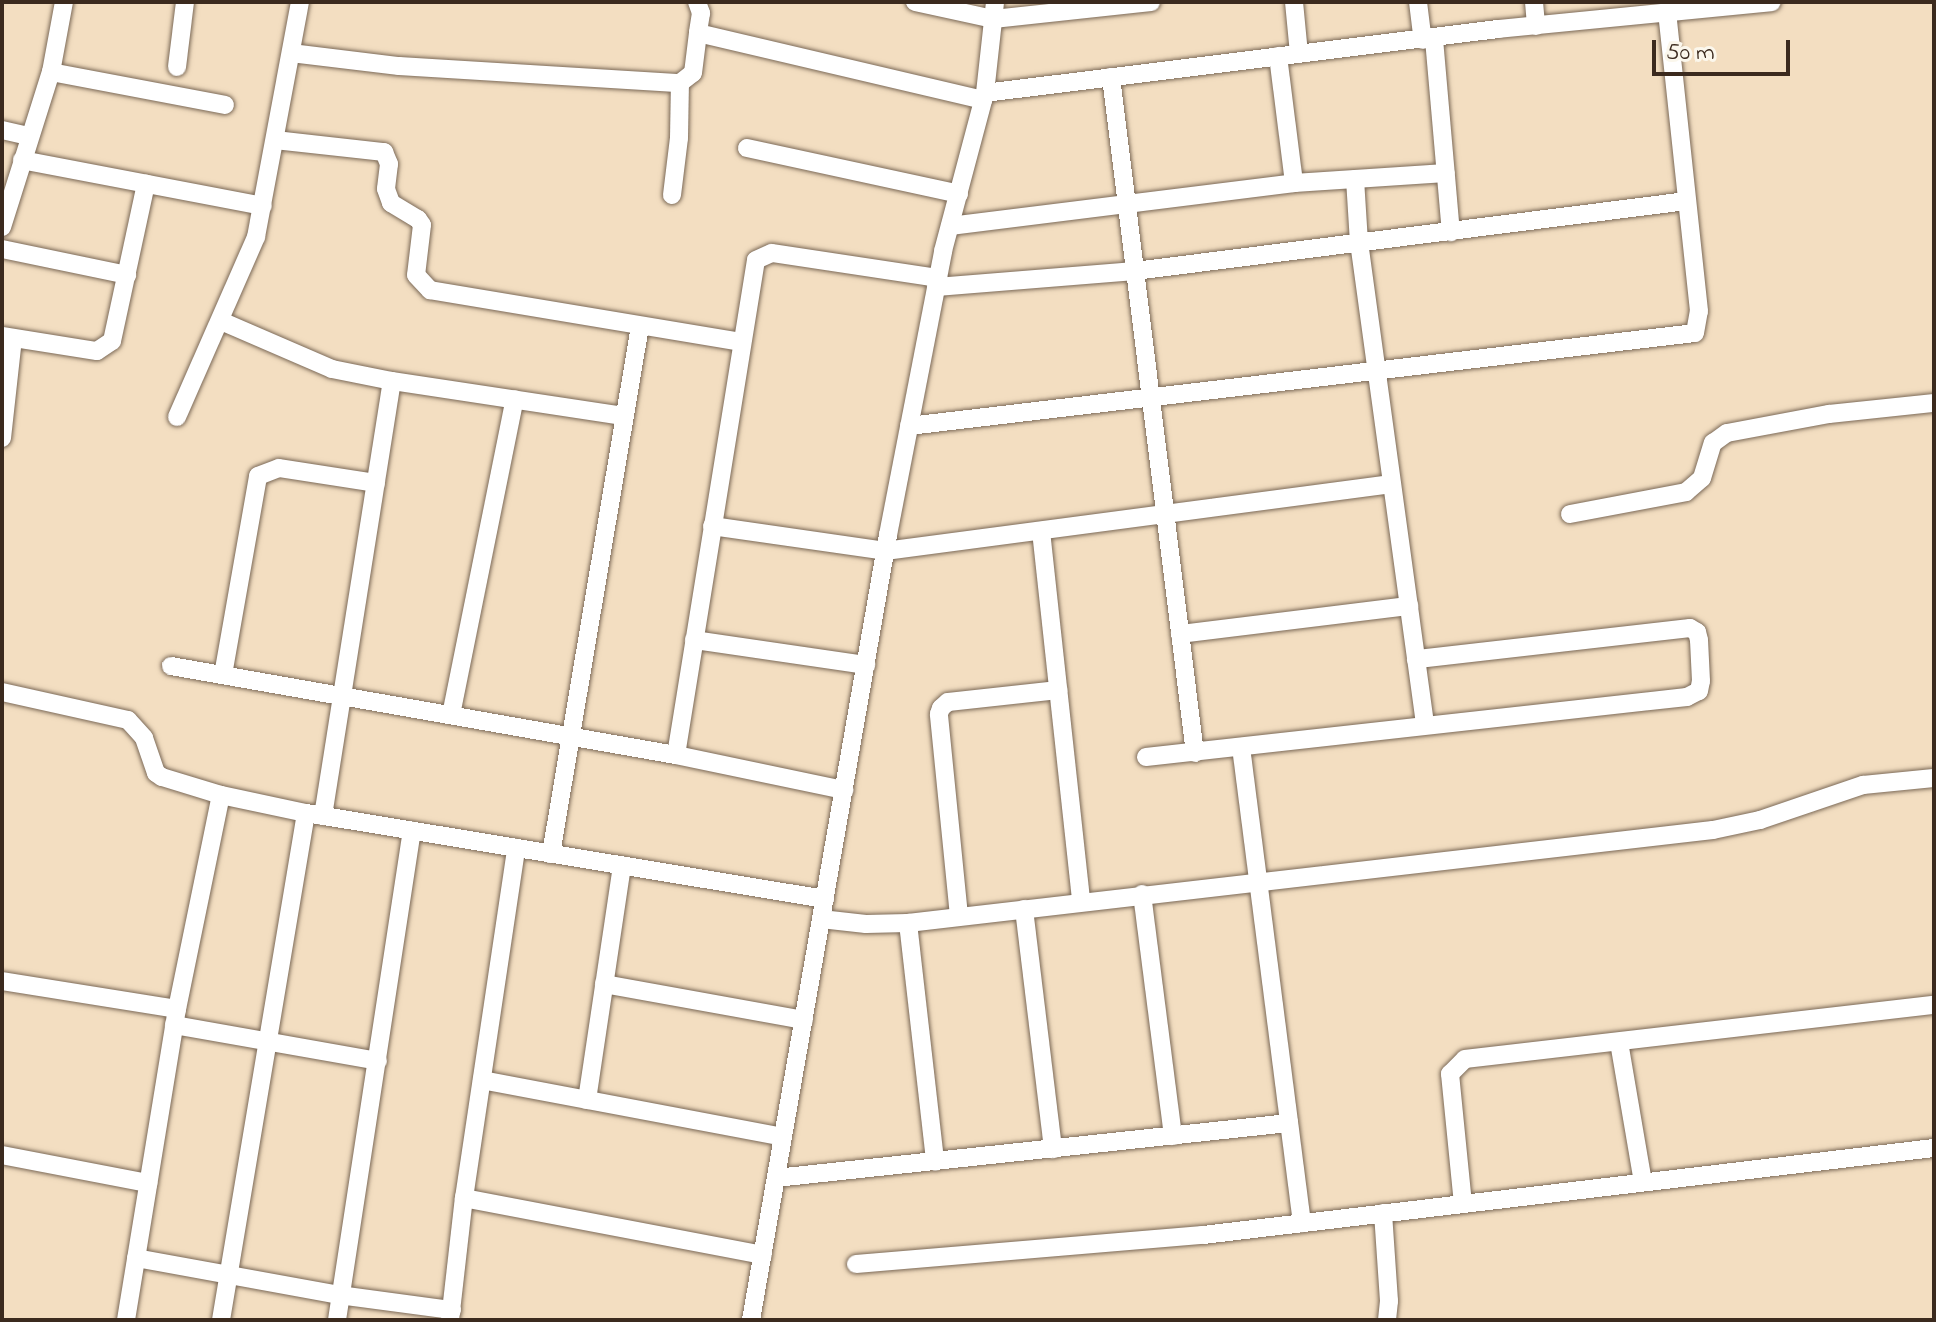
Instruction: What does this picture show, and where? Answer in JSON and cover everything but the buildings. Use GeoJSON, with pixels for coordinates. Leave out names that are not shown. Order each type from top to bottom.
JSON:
{"type":"FeatureCollection","features":[{"type":"Feature","properties":{"kind":"street"},"geometry":{"type":"LineString","coordinates":[[2,227],[28,136],[51,72],[64,2]]}},
{"type":"Feature","properties":{"kind":"street"},"geometry":{"type":"LineString","coordinates":[[177,67],[185,2]]}},
{"type":"Feature","properties":{"kind":"street"},"geometry":{"type":"LineString","coordinates":[[177,417],[245,270],[263,206],[300,2]]}},
{"type":"Feature","properties":{"kind":"street"},"geometry":{"type":"LineString","coordinates":[[291,53],[399,66],[680,83],[693,73],[701,13],[697,2]]}},
{"type":"Feature","properties":{"kind":"street"},"geometry":{"type":"LineString","coordinates":[[915,2],[994,10],[1151,2]]}},
{"type":"Feature","properties":{"kind":"street"},"geometry":{"type":"LineString","coordinates":[[1294,2],[1299,54]]}},
{"type":"Feature","properties":{"kind":"street"},"geometry":{"type":"LineString","coordinates":[[1418,2],[1428,39],[1451,232]]}},
{"type":"Feature","properties":{"kind":"street"},"geometry":{"type":"LineString","coordinates":[[1534,2],[1536,26]]}},
{"type":"Feature","properties":{"kind":"street"},"geometry":{"type":"LineString","coordinates":[[698,33],[984,96],[1278,56],[1700,6],[1772,2]]}},
{"type":"Feature","properties":{"kind":"street"},"geometry":{"type":"LineString","coordinates":[[751,1320],[885,551],[937,282],[984,96],[994,10]]}},
{"type":"Feature","properties":{"kind":"street"},"geometry":{"type":"LineString","coordinates":[[909,426],[1695,333],[1699,311],[1667,12]]}},
{"type":"Feature","properties":{"kind":"street"},"geometry":{"type":"LineString","coordinates":[[1278,56],[1294,183]]}},
{"type":"Feature","properties":{"kind":"street"},"geometry":{"type":"LineString","coordinates":[[51,72],[225,105]]}},
{"type":"Feature","properties":{"kind":"street"},"geometry":{"type":"LineString","coordinates":[[1111,77],[1195,753]]}},
{"type":"Feature","properties":{"kind":"street"},"geometry":{"type":"LineString","coordinates":[[672,195],[679,138],[680,83]]}},
{"type":"Feature","properties":{"kind":"street"},"geometry":{"type":"LineString","coordinates":[[2,130],[28,136]]}},
{"type":"Feature","properties":{"kind":"street"},"geometry":{"type":"LineString","coordinates":[[275,140],[384,152],[389,164],[386,189],[391,203],[418,219],[422,225],[416,271],[421,283],[430,290],[741,342]]}},
{"type":"Feature","properties":{"kind":"street"},"geometry":{"type":"LineString","coordinates":[[747,148],[959,194]]}},
{"type":"Feature","properties":{"kind":"street"},"geometry":{"type":"LineString","coordinates":[[22,160],[263,206]]}},
{"type":"Feature","properties":{"kind":"street"},"geometry":{"type":"LineString","coordinates":[[950,226],[1294,183],[1446,173]]}},
{"type":"Feature","properties":{"kind":"street"},"geometry":{"type":"LineString","coordinates":[[1355,179],[1359,242],[1425,724]]}},
{"type":"Feature","properties":{"kind":"street"},"geometry":{"type":"LineString","coordinates":[[2,438],[8,338],[104,349],[112,341],[146,184]]}},
{"type":"Feature","properties":{"kind":"street"},"geometry":{"type":"LineString","coordinates":[[676,755],[741,342],[756,260],[765,253],[937,282],[1135,271],[1687,201]]}},
{"type":"Feature","properties":{"kind":"street"},"geometry":{"type":"LineString","coordinates":[[2,249],[127,275]]}},
{"type":"Feature","properties":{"kind":"street"},"geometry":{"type":"LineString","coordinates":[[221,321],[332,369],[624,416]]}},
{"type":"Feature","properties":{"kind":"street"},"geometry":{"type":"LineString","coordinates":[[551,854],[640,326]]}},
{"type":"Feature","properties":{"kind":"street"},"geometry":{"type":"LineString","coordinates":[[221,1320],[268,1043],[314,815],[342,696],[392,381]]}},
{"type":"Feature","properties":{"kind":"street"},"geometry":{"type":"LineString","coordinates":[[451,715],[515,399]]}},
{"type":"Feature","properties":{"kind":"street"},"geometry":{"type":"LineString","coordinates":[[1570,514],[1686,492],[1702,478],[1713,443],[1727,433],[1829,414],[1934,403]]}},
{"type":"Feature","properties":{"kind":"street"},"geometry":{"type":"LineString","coordinates":[[223,675],[258,476],[279,468],[376,483]]}},
{"type":"Feature","properties":{"kind":"street"},"geometry":{"type":"LineString","coordinates":[[712,526],[885,551],[1392,484]]}},
{"type":"Feature","properties":{"kind":"street"},"geometry":{"type":"LineString","coordinates":[[1041,531],[1081,902]]}},
{"type":"Feature","properties":{"kind":"street"},"geometry":{"type":"LineString","coordinates":[[1180,634],[1409,606]]}},
{"type":"Feature","properties":{"kind":"street"},"geometry":{"type":"LineString","coordinates":[[1146,757],[1687,697],[1699,691],[1699,640],[1697,632],[1690,628],[1416,659]]}},
{"type":"Feature","properties":{"kind":"street"},"geometry":{"type":"LineString","coordinates":[[694,640],[866,665]]}},
{"type":"Feature","properties":{"kind":"street"},"geometry":{"type":"LineString","coordinates":[[171,666],[676,755],[844,790]]}},
{"type":"Feature","properties":{"kind":"street"},"geometry":{"type":"LineString","coordinates":[[959,916],[939,714],[941,708],[948,702],[1058,690]]}},
{"type":"Feature","properties":{"kind":"street"},"geometry":{"type":"LineString","coordinates":[[2,692],[128,720],[144,738],[156,773],[221,795],[314,815],[825,899]]}},
{"type":"Feature","properties":{"kind":"street"},"geometry":{"type":"LineString","coordinates":[[1241,747],[1302,1223]]}},
{"type":"Feature","properties":{"kind":"street"},"geometry":{"type":"LineString","coordinates":[[821,919],[866,924],[908,923],[1258,880],[1713,830],[1760,820],[1863,785],[1934,778]]}},
{"type":"Feature","properties":{"kind":"street"},"geometry":{"type":"LineString","coordinates":[[126,1320],[176,1017],[221,795]]}},
{"type":"Feature","properties":{"kind":"street"},"geometry":{"type":"LineString","coordinates":[[337,1320],[412,831]]}},
{"type":"Feature","properties":{"kind":"street"},"geometry":{"type":"LineString","coordinates":[[136,1258],[451,1315],[464,1198],[516,848]]}},
{"type":"Feature","properties":{"kind":"street"},"geometry":{"type":"LineString","coordinates":[[587,1100],[622,866]]}},
{"type":"Feature","properties":{"kind":"street"},"geometry":{"type":"LineString","coordinates":[[1142,894],[1173,1136]]}},
{"type":"Feature","properties":{"kind":"street"},"geometry":{"type":"LineString","coordinates":[[1024,909],[1053,1149]]}},
{"type":"Feature","properties":{"kind":"street"},"geometry":{"type":"LineString","coordinates":[[908,923],[935,1161]]}},
{"type":"Feature","properties":{"kind":"street"},"geometry":{"type":"LineString","coordinates":[[2,981],[176,1017],[268,1043],[378,1061]]}},
{"type":"Feature","properties":{"kind":"street"},"geometry":{"type":"LineString","coordinates":[[604,984],[804,1020]]}},
{"type":"Feature","properties":{"kind":"street"},"geometry":{"type":"LineString","coordinates":[[1463,1204],[1450,1074],[1465,1059],[1934,1005]]}},
{"type":"Feature","properties":{"kind":"street"},"geometry":{"type":"LineString","coordinates":[[1619,1042],[1643,1182]]}},
{"type":"Feature","properties":{"kind":"street"},"geometry":{"type":"LineString","coordinates":[[482,1080],[783,1137]]}},
{"type":"Feature","properties":{"kind":"street"},"geometry":{"type":"LineString","coordinates":[[776,1178],[1289,1123]]}},
{"type":"Feature","properties":{"kind":"street"},"geometry":{"type":"LineString","coordinates":[[856,1264],[1203,1235],[1934,1148]]}},
{"type":"Feature","properties":{"kind":"street"},"geometry":{"type":"LineString","coordinates":[[2,1155],[148,1183]]}},
{"type":"Feature","properties":{"kind":"street"},"geometry":{"type":"LineString","coordinates":[[464,1198],[763,1255]]}},
{"type":"Feature","properties":{"kind":"street"},"geometry":{"type":"LineString","coordinates":[[1383,1213],[1389,1301],[1387,1320]]}}]}
